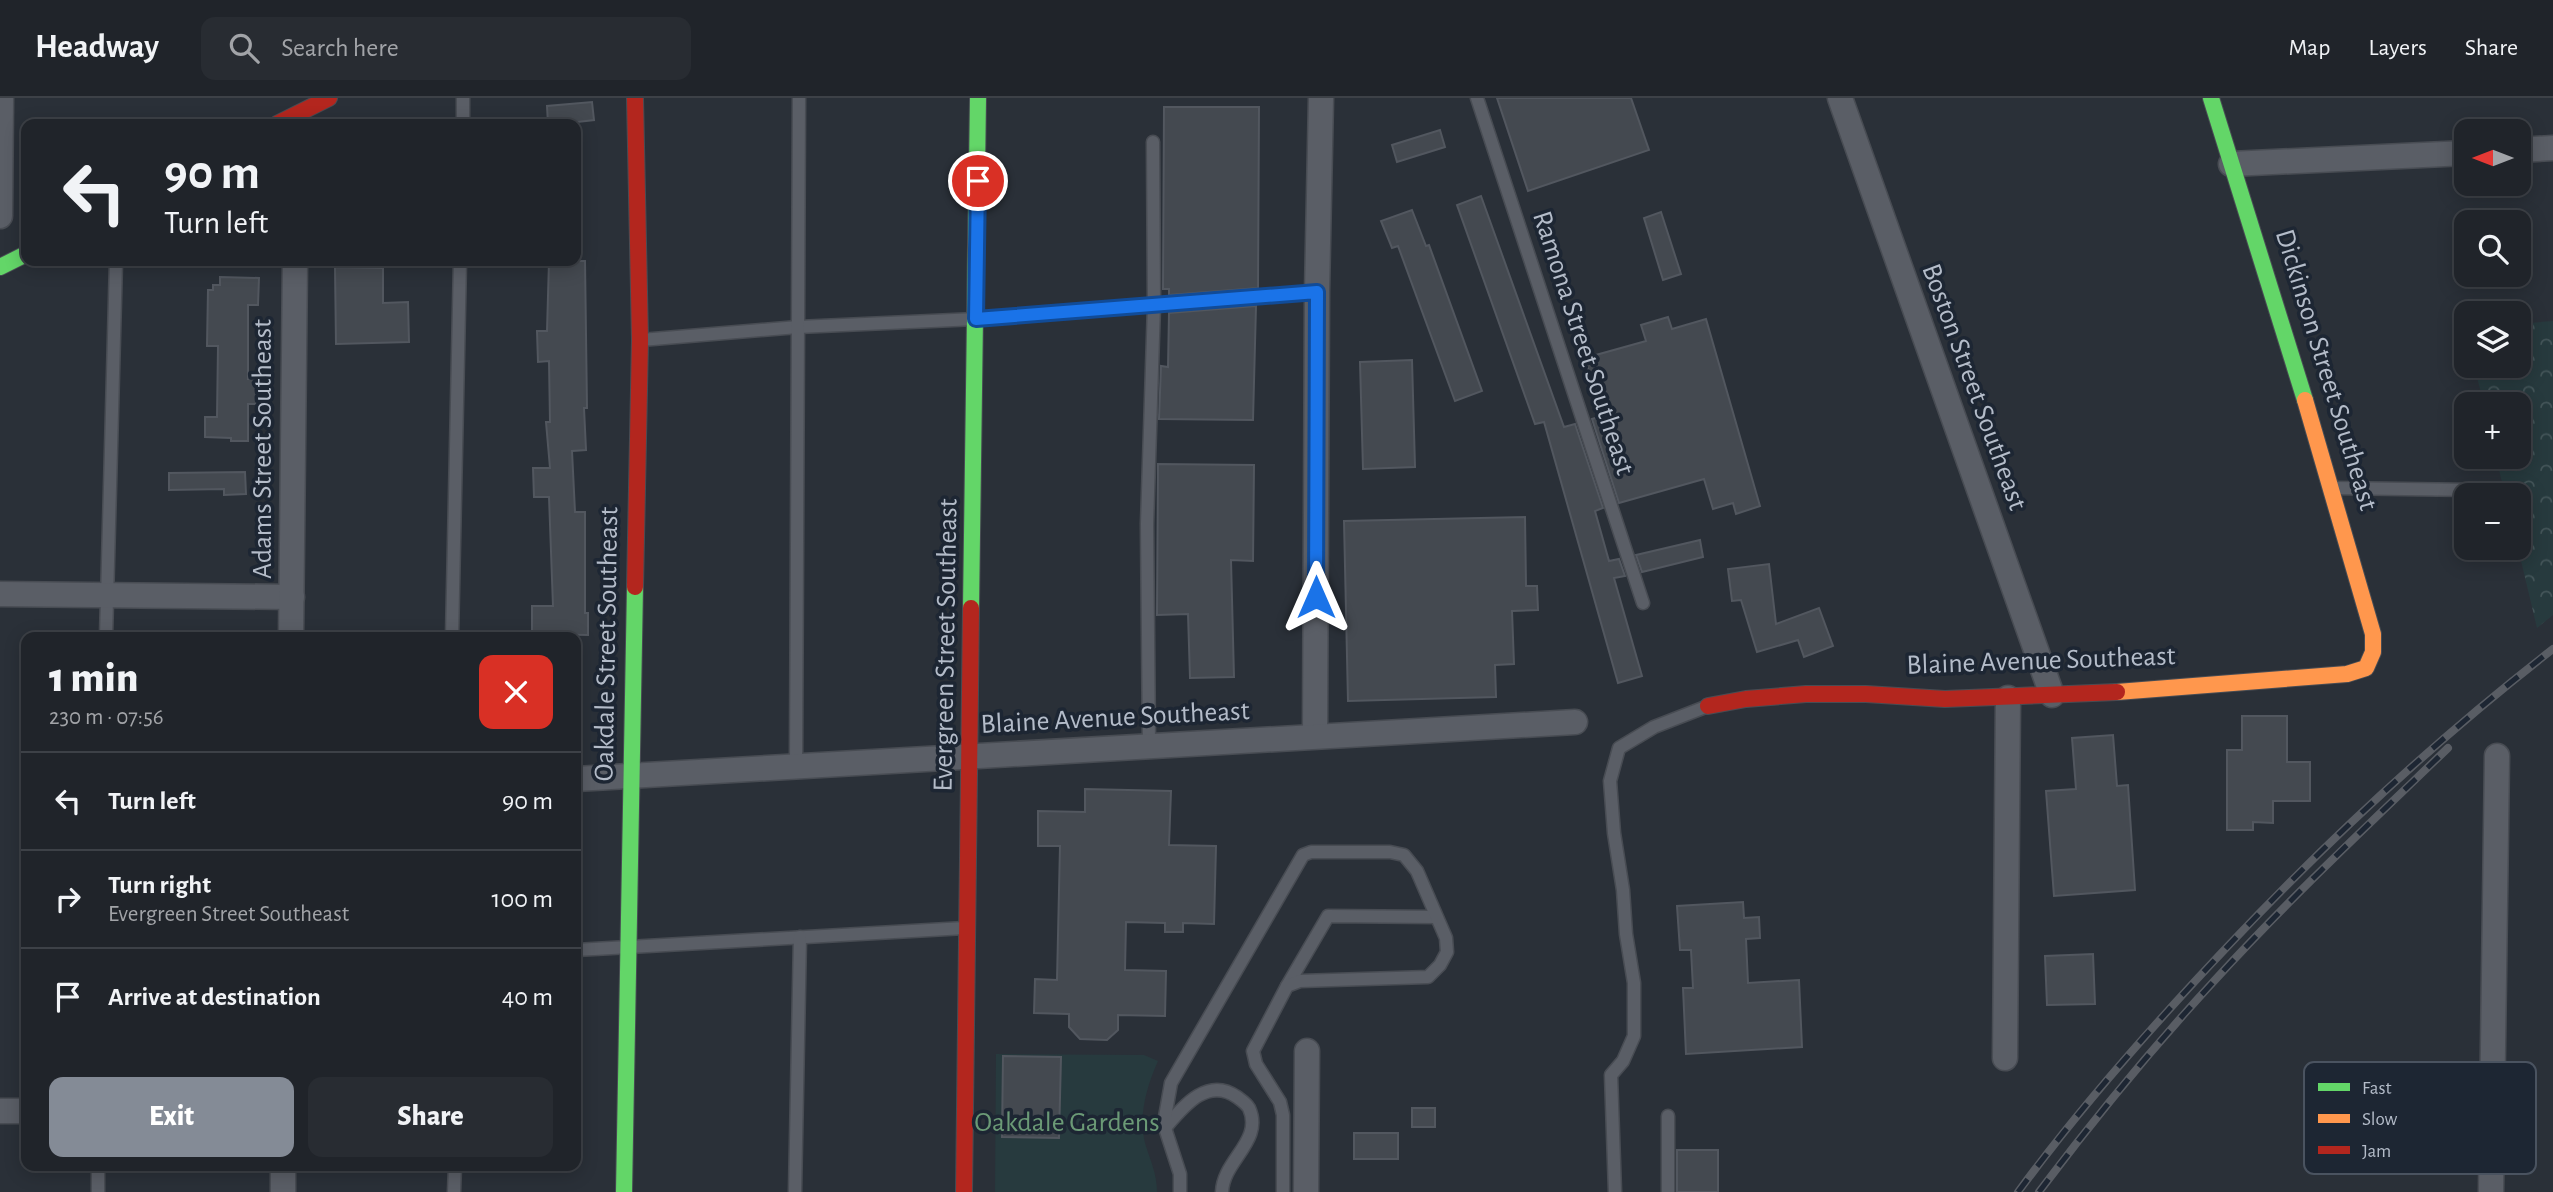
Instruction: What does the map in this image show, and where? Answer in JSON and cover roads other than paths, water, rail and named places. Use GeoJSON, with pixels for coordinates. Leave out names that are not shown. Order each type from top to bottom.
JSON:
{"type":"FeatureCollection","features":[{"type":"Feature","properties":{"kind":"street"},"geometry":{"type":"LineString","coordinates":[[0,216],[1,98]]}},
{"type":"Feature","properties":{"kind":"street"},"geometry":{"type":"LineString","coordinates":[[293,115],[329,98]]}},
{"type":"Feature","properties":{"kind":"street","name":"Oakdale Street Southeast"},"geometry":{"type":"LineString","coordinates":[[624,1192],[640,340],[635,98]]}},
{"type":"Feature","properties":{"kind":"street","name":"Evergreen Street Southeast"},"geometry":{"type":"LineString","coordinates":[[964,1192],[978,98]]}},
{"type":"Feature","properties":{"kind":"street"},"geometry":{"type":"LineString","coordinates":[[1315,736],[1317,292],[1321,98]]}},
{"type":"Feature","properties":{"kind":"street","name":"Boston Street Southeast"},"geometry":{"type":"LineString","coordinates":[[1840,98],[2052,695]]}},
{"type":"Feature","properties":{"kind":"street","name":"Dickinson Street Southeast"},"geometry":{"type":"LineString","coordinates":[[2211,98],[2332,488],[2373,634],[2371,660]]}},
{"type":"Feature","properties":{"kind":"street"},"geometry":{"type":"LineString","coordinates":[[2531,149],[2553,148]]}},
{"type":"Feature","properties":{"kind":"street"},"geometry":{"type":"LineString","coordinates":[[2231,164],[2454,154]]}},
{"type":"Feature","properties":{"kind":"street"},"geometry":{"type":"LineString","coordinates":[[0,267],[21,256]]}},
{"type":"Feature","properties":{"kind":"street","name":"Adams Street Southeast"},"geometry":{"type":"LineString","coordinates":[[291,632],[295,266]]}},
{"type":"Feature","properties":{"kind":"street"},"geometry":{"type":"LineString","coordinates":[[0,594],[292,597]]}},
{"type":"Feature","properties":{"kind":"street","name":"Blaine Avenue Southeast"},"geometry":{"type":"LineString","coordinates":[[1708,706],[1773,697],[1826,694],[1942,699],[2052,695],[2347,674],[2366,668],[2371,660]]}},
{"type":"Feature","properties":{"kind":"street"},"geometry":{"type":"LineString","coordinates":[[2005,1058],[2008,698]]}},
{"type":"Feature","properties":{"kind":"street","name":"Blaine Avenue Southeast"},"geometry":{"type":"LineString","coordinates":[[581,779],[1575,722]]}},
{"type":"Feature","properties":{"kind":"street"},"geometry":{"type":"LineString","coordinates":[[2493,1062],[2497,756]]}},
{"type":"Feature","properties":{"kind":"street"},"geometry":{"type":"LineString","coordinates":[[1306,1192],[1307,1051]]}},
{"type":"Feature","properties":{"kind":"street"},"geometry":{"type":"LineString","coordinates":[[0,1111],[21,1111]]}},
{"type":"Feature","properties":{"kind":"street"},"geometry":{"type":"LineString","coordinates":[[283,1171],[283,1192]]}},
{"type":"Feature","properties":{"kind":"street"},"geometry":{"type":"LineString","coordinates":[[2491,1174],[2491,1192]]}},
{"type":"Feature","properties":{"kind":"lane"},"geometry":{"type":"LineString","coordinates":[[463,98],[463,119]]}},
{"type":"Feature","properties":{"kind":"lane"},"geometry":{"type":"LineString","coordinates":[[796,766],[800,98]]}},
{"type":"Feature","properties":{"kind":"lane","name":"Ramona Street Southeast"},"geometry":{"type":"LineString","coordinates":[[1477,98],[1643,603]]}},
{"type":"Feature","properties":{"kind":"lane"},"geometry":{"type":"LineString","coordinates":[[1149,746],[1147,524],[1154,305],[1153,142]]}},
{"type":"Feature","properties":{"kind":"lane"},"geometry":{"type":"LineString","coordinates":[[106,632],[116,266]]}},
{"type":"Feature","properties":{"kind":"lane"},"geometry":{"type":"LineString","coordinates":[[452,632],[460,266]]}},
{"type":"Feature","properties":{"kind":"lane"},"geometry":{"type":"LineString","coordinates":[[640,340],[798,327],[976,319],[1317,292]]}},
{"type":"Feature","properties":{"kind":"lane"},"geometry":{"type":"LineString","coordinates":[[2332,488],[2454,490]]}},
{"type":"Feature","properties":{"kind":"lane"},"geometry":{"type":"LineString","coordinates":[[1615,1192],[1611,1075],[1623,1061],[1634,1036],[1634,996],[1610,781],[1619,748],[1654,727],[1708,706]]}},
{"type":"Feature","properties":{"kind":"lane"},"geometry":{"type":"LineString","coordinates":[[1180,1192],[1180,1174],[1165,1128],[1171,1083],[1303,855],[1311,852],[1390,852],[1404,855],[1417,870],[1446,938],[1447,952],[1440,965],[1427,977],[1300,981],[1287,986]]}},
{"type":"Feature","properties":{"kind":"lane"},"geometry":{"type":"LineString","coordinates":[[1283,1192],[1283,1115],[1280,1102],[1256,1064],[1254,1051],[1287,986],[1328,916],[1436,917]]}},
{"type":"Feature","properties":{"kind":"lane"},"geometry":{"type":"LineString","coordinates":[[581,950],[969,928]]}},
{"type":"Feature","properties":{"kind":"lane"},"geometry":{"type":"LineString","coordinates":[[795,1192],[800,937]]}},
{"type":"Feature","properties":{"kind":"lane"},"geometry":{"type":"LineString","coordinates":[[1165,1128],[1187,1101],[1204,1092],[1220,1089],[1232,1093],[1248,1105],[1253,1123],[1249,1141],[1228,1168],[1223,1180],[1223,1192]]}},
{"type":"Feature","properties":{"kind":"lane"},"geometry":{"type":"LineString","coordinates":[[1668,1116],[1668,1192]]}},
{"type":"Feature","properties":{"kind":"lane"},"geometry":{"type":"LineString","coordinates":[[98,1171],[98,1192]]}},
{"type":"Feature","properties":{"kind":"lane"},"geometry":{"type":"LineString","coordinates":[[454,1171],[454,1192]]}},
{"type":"Feature","properties":{"kind":"railway"},"geometry":{"type":"LineString","coordinates":[[2018,1192],[2119,1066],[2266,906],[2426,754],[2553,649]]}},
{"type":"Feature","properties":{"kind":"railway"},"geometry":{"type":"LineString","coordinates":[[2039,1192],[2124,1084],[2215,980],[2300,891],[2448,748]]}},
{"type":"Feature","properties":{"kind":"park label","name":"Oakdale Gardens"},"geometry":{"type":"Point","coordinates":[1067,1123]}}]}
